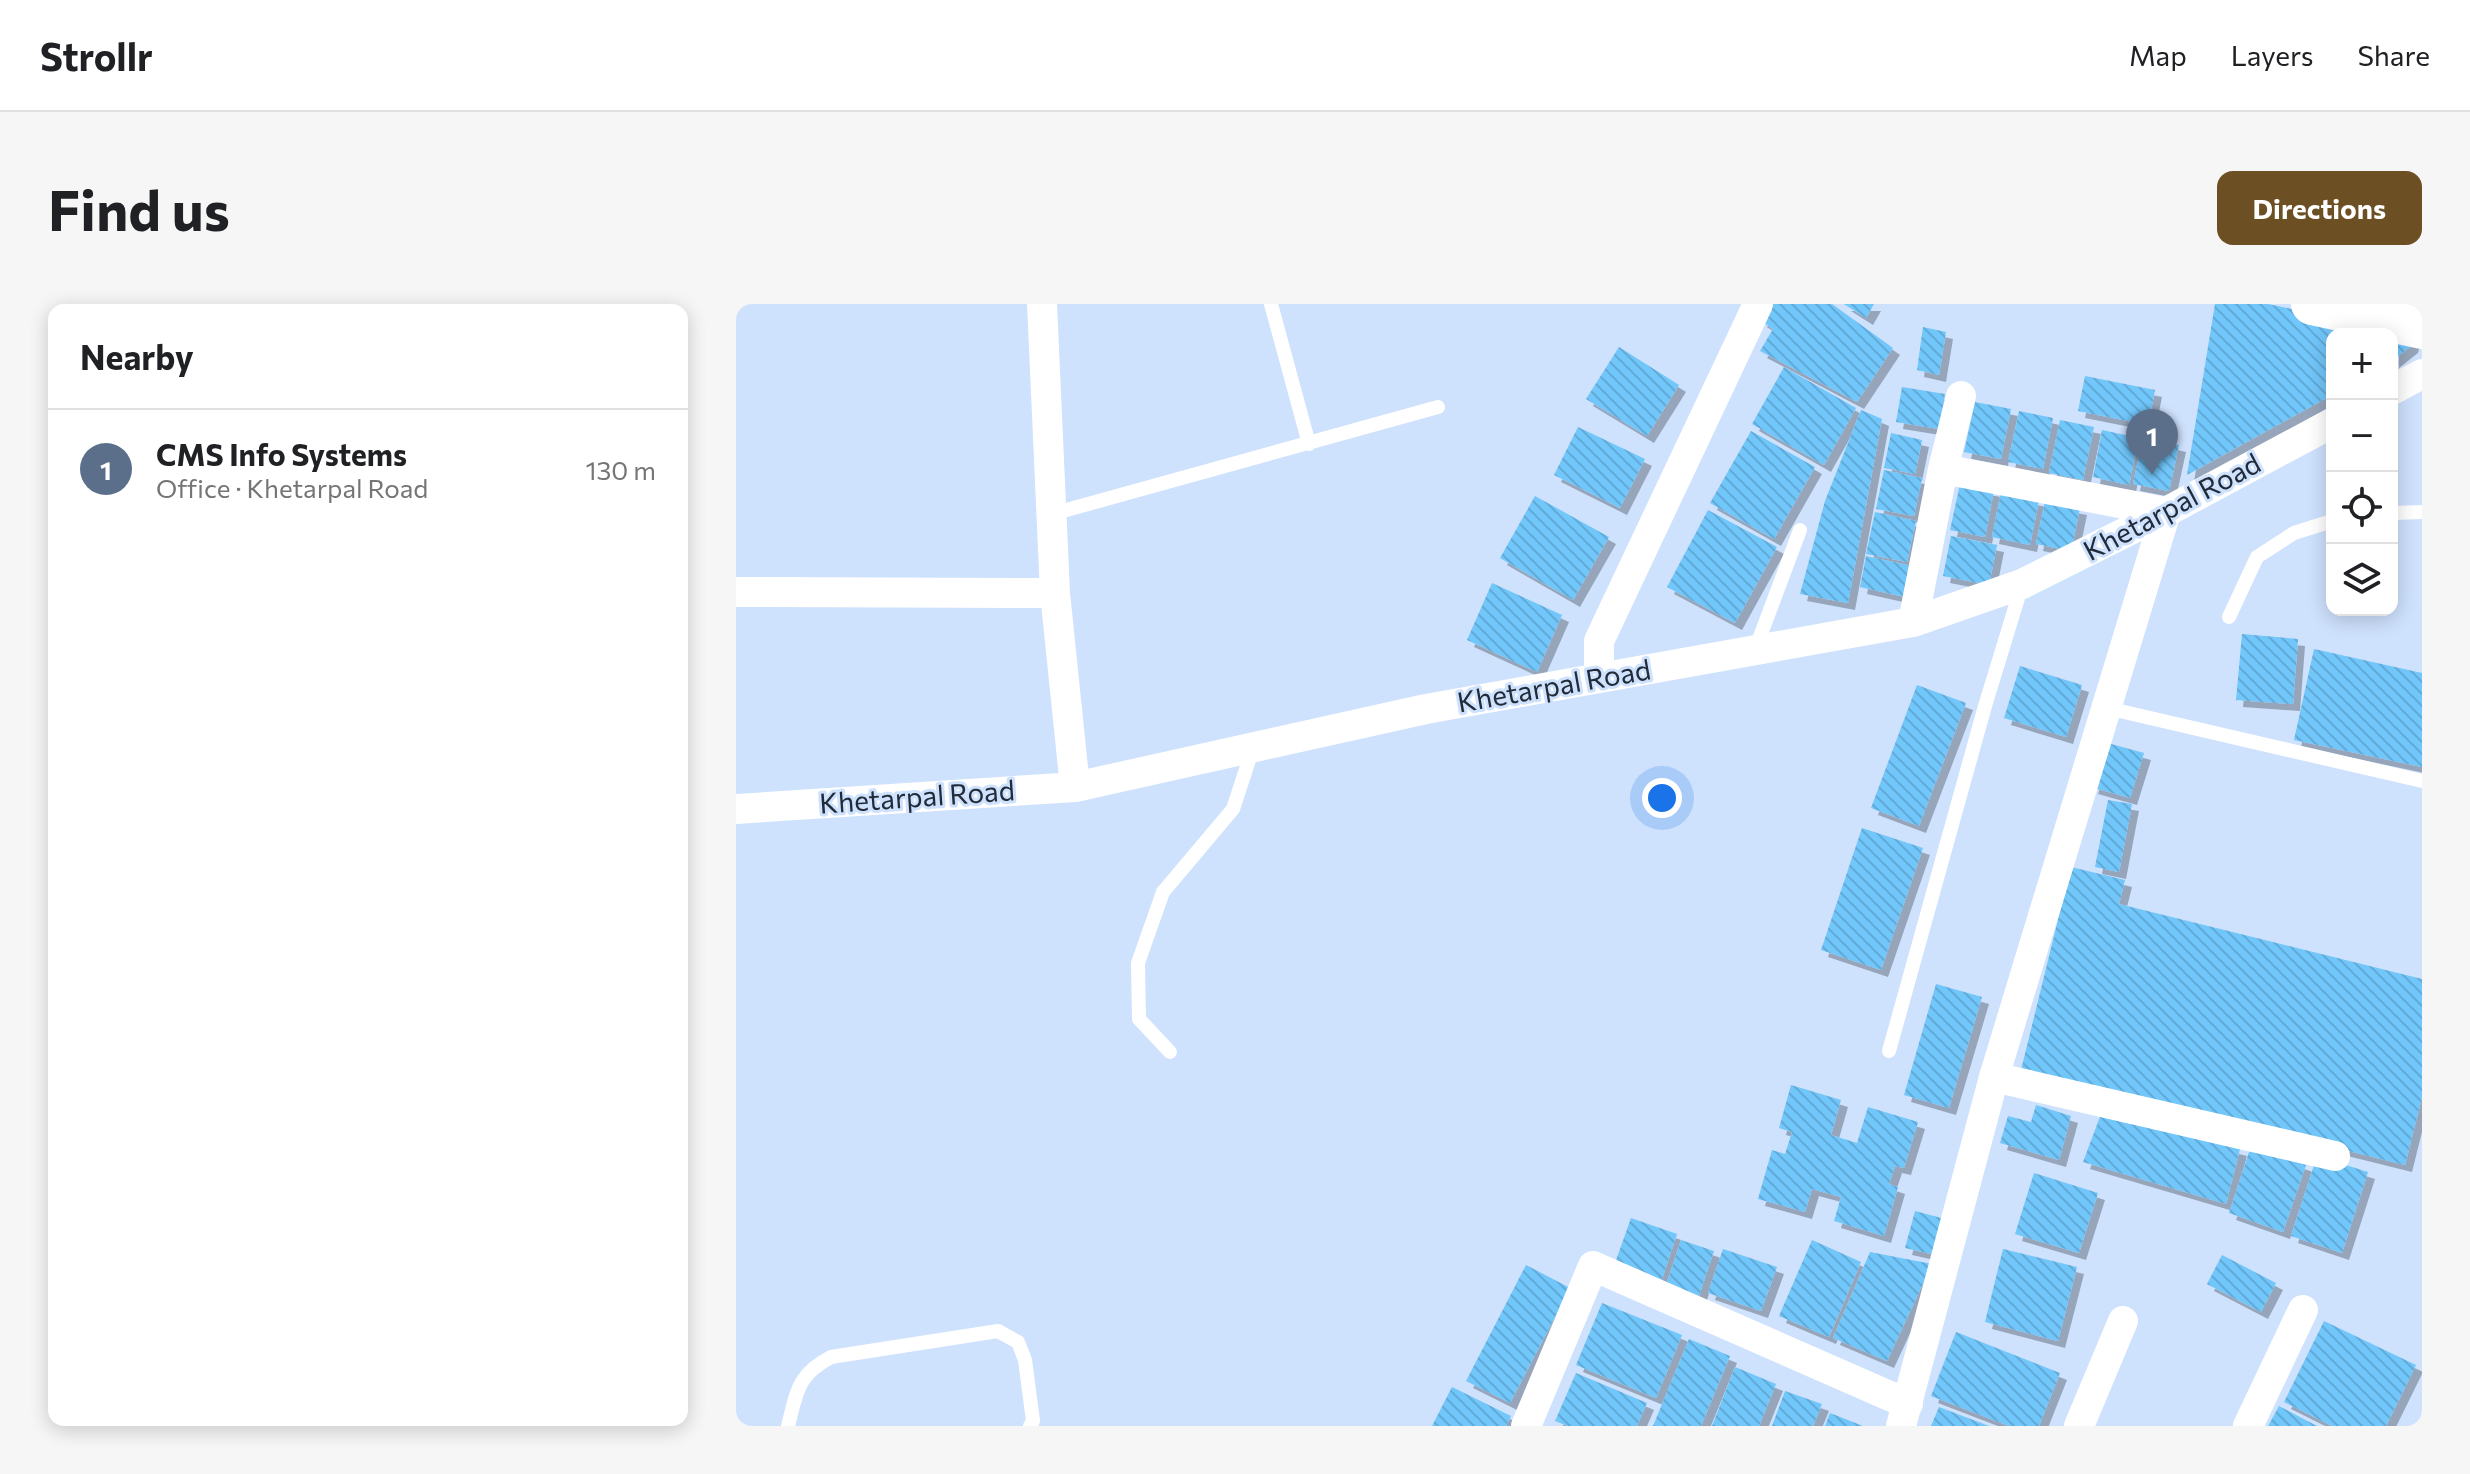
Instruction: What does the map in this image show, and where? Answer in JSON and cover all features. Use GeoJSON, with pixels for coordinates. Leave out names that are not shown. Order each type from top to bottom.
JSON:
{"type":"FeatureCollection","features":[{"type":"Feature","properties":{"kind":"street"},"geometry":{"type":"LineString","coordinates":[[1042,304],[1055,593],[1075,787]]}},
{"type":"Feature","properties":{"kind":"street"},"geometry":{"type":"LineString","coordinates":[[1599,678],[1599,641],[1758,304]]}},
{"type":"Feature","properties":{"kind":"street"},"geometry":{"type":"LineString","coordinates":[[2312,304],[2422,328]]}},
{"type":"Feature","properties":{"kind":"street"},"geometry":{"type":"LineString","coordinates":[[2398,387],[2422,374]]}},
{"type":"Feature","properties":{"kind":"street"},"geometry":{"type":"LineString","coordinates":[[1913,622],[1943,469],[1961,396]]}},
{"type":"Feature","properties":{"kind":"street","name":"Khetarpal Road"},"geometry":{"type":"LineString","coordinates":[[736,809],[1075,787],[1426,709],[1913,622],[2022,584],[2166,512],[2326,426]]}},
{"type":"Feature","properties":{"kind":"street"},"geometry":{"type":"LineString","coordinates":[[1526,1426],[1593,1266],[1904,1415],[1994,1077],[2166,512],[1943,469]]}},
{"type":"Feature","properties":{"kind":"street"},"geometry":{"type":"LineString","coordinates":[[736,592],[1055,593]]}},
{"type":"Feature","properties":{"kind":"street"},"geometry":{"type":"LineString","coordinates":[[1994,1077],[2335,1156]]}},
{"type":"Feature","properties":{"kind":"street"},"geometry":{"type":"LineString","coordinates":[[2248,1426],[2303,1310]]}},
{"type":"Feature","properties":{"kind":"street"},"geometry":{"type":"LineString","coordinates":[[2079,1426],[2123,1321]]}},
{"type":"Feature","properties":{"kind":"lane"},"geometry":{"type":"LineString","coordinates":[[1271,304],[1309,444]]}},
{"type":"Feature","properties":{"kind":"lane"},"geometry":{"type":"LineString","coordinates":[[1052,514],[1438,407]]}},
{"type":"Feature","properties":{"kind":"lane"},"geometry":{"type":"LineString","coordinates":[[2398,513],[2422,512]]}},
{"type":"Feature","properties":{"kind":"lane"},"geometry":{"type":"LineString","coordinates":[[2229,617],[2257,557],[2294,533],[2326,523]]}},
{"type":"Feature","properties":{"kind":"lane"},"geometry":{"type":"LineString","coordinates":[[1755,650],[1800,530]]}},
{"type":"Feature","properties":{"kind":"lane"},"geometry":{"type":"LineString","coordinates":[[1889,1051],[2022,584]]}},
{"type":"Feature","properties":{"kind":"lane"},"geometry":{"type":"LineString","coordinates":[[2107,708],[2422,781]]}},
{"type":"Feature","properties":{"kind":"lane"},"geometry":{"type":"LineString","coordinates":[[1170,1052],[1139,1019],[1138,963],[1163,892],[1233,809],[1253,748]]}},
{"type":"Feature","properties":{"kind":"lane"},"geometry":{"type":"LineString","coordinates":[[788,1426],[797,1389],[810,1368],[831,1357],[998,1331],[1018,1342],[1025,1360],[1033,1421],[1030,1426]]}},
{"type":"Feature","properties":{"kind":"building"},"geometry":{"type":"Polygon","coordinates":[[[1772,304],[1832,304],[1893,348],[1857,402],[1760,351],[1773,329],[1760,320],[1772,304]]]}},
{"type":"Feature","properties":{"kind":"building"},"geometry":{"type":"Polygon","coordinates":[[[1844,304],[1874,304],[1866,318],[1844,304]]]}},
{"type":"Feature","properties":{"kind":"building"},"geometry":{"type":"Polygon","coordinates":[[[2215,304],[2268,304],[2381,328],[2326,328],[2326,398],[2187,475],[2215,304]]]}},
{"type":"Feature","properties":{"kind":"building"},"geometry":{"type":"Polygon","coordinates":[[[1923,327],[1946,332],[1939,375],[1917,370],[1923,327]]]}},
{"type":"Feature","properties":{"kind":"building"},"geometry":{"type":"Polygon","coordinates":[[[2398,332],[2414,335],[2411,346],[2398,356],[2398,332]]]}},
{"type":"Feature","properties":{"kind":"building"},"geometry":{"type":"Polygon","coordinates":[[[1619,347],[1679,385],[1647,436],[1586,399],[1619,347]]]}},
{"type":"Feature","properties":{"kind":"building"},"geometry":{"type":"Polygon","coordinates":[[[1784,367],[1856,408],[1824,465],[1752,424],[1784,367]]]}},
{"type":"Feature","properties":{"kind":"building"},"geometry":{"type":"Polygon","coordinates":[[[2085,376],[2155,390],[2148,425],[2078,411],[2085,376]]]}},
{"type":"Feature","properties":{"kind":"building"},"geometry":{"type":"Polygon","coordinates":[[[1902,387],[1945,394],[1939,429],[1896,422],[1902,387]]]}},
{"type":"Feature","properties":{"kind":"building"},"geometry":{"type":"Polygon","coordinates":[[[1975,402],[2011,409],[2001,459],[1964,452],[1975,402]]]}},
{"type":"Feature","properties":{"kind":"building"},"geometry":{"type":"Polygon","coordinates":[[[1861,410],[1882,419],[1848,603],[1800,594],[1825,501],[1861,410]]]}},
{"type":"Feature","properties":{"kind":"building"},"geometry":{"type":"Polygon","coordinates":[[[2019,411],[2053,418],[2043,469],[2008,462],[2019,411]]]}},
{"type":"Feature","properties":{"kind":"building"},"geometry":{"type":"Polygon","coordinates":[[[2060,420],[2094,427],[2083,480],[2049,473],[2060,420]]]}},
{"type":"Feature","properties":{"kind":"building"},"geometry":{"type":"Polygon","coordinates":[[[1578,427],[1645,459],[1620,508],[1554,475],[1578,427]]]}},
{"type":"Feature","properties":{"kind":"building"},"geometry":{"type":"Polygon","coordinates":[[[2102,430],[2139,438],[2129,485],[2093,477],[2102,430]]]}},
{"type":"Feature","properties":{"kind":"building"},"geometry":{"type":"Polygon","coordinates":[[[1751,431],[1815,467],[1774,539],[1710,503],[1751,431]]]}},
{"type":"Feature","properties":{"kind":"building"},"geometry":{"type":"Polygon","coordinates":[[[1891,433],[1922,440],[1915,474],[1884,468],[1891,433]]]}},
{"type":"Feature","properties":{"kind":"building"},"geometry":{"type":"Polygon","coordinates":[[[2143,437],[2179,445],[2169,491],[2133,484],[2143,437]]]}},
{"type":"Feature","properties":{"kind":"building"},"geometry":{"type":"Polygon","coordinates":[[[1884,470],[1922,478],[1914,516],[1876,509],[1884,470]]]}},
{"type":"Feature","properties":{"kind":"building"},"geometry":{"type":"Polygon","coordinates":[[[1960,484],[1994,490],[1985,537],[1950,530],[1960,484]]]}},
{"type":"Feature","properties":{"kind":"building"},"geometry":{"type":"Polygon","coordinates":[[[2001,492],[2039,500],[2030,545],[1992,537],[2001,492]]]}},
{"type":"Feature","properties":{"kind":"building"},"geometry":{"type":"Polygon","coordinates":[[[1535,496],[1609,537],[1573,600],[1500,558],[1535,496]]]}},
{"type":"Feature","properties":{"kind":"building"},"geometry":{"type":"Polygon","coordinates":[[[2045,501],[2080,508],[2071,551],[2036,544],[2045,501]]]}},
{"type":"Feature","properties":{"kind":"building"},"geometry":{"type":"Polygon","coordinates":[[[1708,510],[1777,547],[1735,623],[1667,587],[1708,510]]]}},
{"type":"Feature","properties":{"kind":"building"},"geometry":{"type":"Polygon","coordinates":[[[1875,512],[1916,521],[1907,562],[1866,554],[1875,512]]]}},
{"type":"Feature","properties":{"kind":"building"},"geometry":{"type":"Polygon","coordinates":[[[1951,536],[1997,545],[1989,585],[1943,576],[1951,536]]]}},
{"type":"Feature","properties":{"kind":"building"},"geometry":{"type":"Polygon","coordinates":[[[1866,556],[1912,566],[1905,597],[1860,587],[1866,556]]]}},
{"type":"Feature","properties":{"kind":"building"},"geometry":{"type":"Polygon","coordinates":[[[1492,583],[1562,615],[1537,672],[1467,640],[1492,583]]]}},
{"type":"Feature","properties":{"kind":"building"},"geometry":{"type":"Polygon","coordinates":[[[2242,634],[2298,639],[2293,704],[2236,700],[2242,634]]]}},
{"type":"Feature","properties":{"kind":"building"},"geometry":{"type":"Polygon","coordinates":[[[2314,649],[2422,673],[2422,767],[2294,740],[2314,649]]]}},
{"type":"Feature","properties":{"kind":"building"},"geometry":{"type":"Polygon","coordinates":[[[2020,666],[2082,685],[2066,737],[2004,718],[2020,666]]]}},
{"type":"Feature","properties":{"kind":"building"},"geometry":{"type":"Polygon","coordinates":[[[1917,685],[1966,703],[1919,826],[1871,808],[1917,685]]]}},
{"type":"Feature","properties":{"kind":"building"},"geometry":{"type":"Polygon","coordinates":[[[2104,742],[2144,753],[2130,798],[2091,787],[2104,742]]]}},
{"type":"Feature","properties":{"kind":"building"},"geometry":{"type":"Polygon","coordinates":[[[2108,800],[2132,804],[2119,872],[2095,867],[2108,800]]]}},
{"type":"Feature","properties":{"kind":"building"},"geometry":{"type":"Polygon","coordinates":[[[1862,828],[1923,848],[1881,970],[1821,950],[1862,828]]]}},
{"type":"Feature","properties":{"kind":"building"},"geometry":{"type":"Polygon","coordinates":[[[2071,867],[2125,880],[2119,904],[2422,979],[2422,1097],[2405,1165],[2021,1070],[2071,867]]]}},
{"type":"Feature","properties":{"kind":"building"},"geometry":{"type":"Polygon","coordinates":[[[1936,984],[1982,997],[1949,1108],[1904,1095],[1936,984]]]}},
{"type":"Feature","properties":{"kind":"building"},"geometry":{"type":"Polygon","coordinates":[[[1791,1085],[1841,1100],[1831,1135],[1857,1143],[1868,1107],[1918,1122],[1904,1168],[1895,1166],[1889,1184],[1898,1187],[1884,1236],[1834,1221],[1841,1197],[1812,1189],[1805,1212],[1758,1199],[1772,1150],[1785,1154],[1792,1132],[1779,1128],[1791,1085]]]}},
{"type":"Feature","properties":{"kind":"building"},"geometry":{"type":"Polygon","coordinates":[[[2036,1105],[2071,1116],[2059,1160],[2000,1143],[2008,1116],[2031,1122],[2036,1105]]]}},
{"type":"Feature","properties":{"kind":"building"},"geometry":{"type":"Polygon","coordinates":[[[2101,1114],[2240,1149],[2226,1204],[2083,1162],[2101,1114]]]}},
{"type":"Feature","properties":{"kind":"building"},"geometry":{"type":"Polygon","coordinates":[[[2251,1146],[2306,1165],[2283,1232],[2229,1213],[2251,1146]]]}},
{"type":"Feature","properties":{"kind":"building"},"geometry":{"type":"Polygon","coordinates":[[[2317,1156],[2368,1172],[2342,1253],[2291,1236],[2317,1156]]]}},
{"type":"Feature","properties":{"kind":"building"},"geometry":{"type":"Polygon","coordinates":[[[2034,1173],[2098,1193],[2079,1253],[2015,1234],[2034,1173]]]}},
{"type":"Feature","properties":{"kind":"building"},"geometry":{"type":"Polygon","coordinates":[[[1915,1211],[1945,1219],[1936,1255],[1905,1248],[1915,1211]]]}},
{"type":"Feature","properties":{"kind":"building"},"geometry":{"type":"Polygon","coordinates":[[[1631,1218],[1677,1234],[1661,1282],[1614,1266],[1631,1218]]]}},
{"type":"Feature","properties":{"kind":"building"},"geometry":{"type":"Polygon","coordinates":[[[1681,1240],[1714,1251],[1699,1296],[1666,1285],[1681,1240]]]}},
{"type":"Feature","properties":{"kind":"building"},"geometry":{"type":"Polygon","coordinates":[[[1812,1240],[1861,1262],[1829,1337],[1779,1316],[1812,1240]]]}},
{"type":"Feature","properties":{"kind":"building"},"geometry":{"type":"Polygon","coordinates":[[[1723,1249],[1777,1267],[1761,1311],[1708,1293],[1723,1249]]]}},
{"type":"Feature","properties":{"kind":"building"},"geometry":{"type":"Polygon","coordinates":[[[2003,1249],[2077,1267],[2058,1341],[1985,1322],[2003,1249]]]}},
{"type":"Feature","properties":{"kind":"building"},"geometry":{"type":"Polygon","coordinates":[[[1870,1252],[1932,1264],[1887,1361],[1833,1338],[1870,1252]]]}},
{"type":"Feature","properties":{"kind":"building"},"geometry":{"type":"Polygon","coordinates":[[[2222,1255],[2276,1283],[2261,1312],[2207,1284],[2222,1255]]]}},
{"type":"Feature","properties":{"kind":"building"},"geometry":{"type":"Polygon","coordinates":[[[1526,1265],[1570,1288],[1510,1403],[1466,1381],[1526,1265]]]}},
{"type":"Feature","properties":{"kind":"building"},"geometry":{"type":"Polygon","coordinates":[[[1602,1303],[1682,1335],[1656,1398],[1576,1365],[1602,1303]]]}},
{"type":"Feature","properties":{"kind":"building"},"geometry":{"type":"Polygon","coordinates":[[[2324,1321],[2416,1365],[2386,1426],[2332,1426],[2284,1402],[2324,1321]]]}},
{"type":"Feature","properties":{"kind":"building"},"geometry":{"type":"Polygon","coordinates":[[[1956,1332],[2060,1373],[2039,1426],[2009,1426],[1931,1396],[1956,1332]]]}},
{"type":"Feature","properties":{"kind":"building"},"geometry":{"type":"Polygon","coordinates":[[[1689,1339],[1730,1356],[1701,1426],[1653,1426],[1689,1339]]]}},
{"type":"Feature","properties":{"kind":"building"},"geometry":{"type":"Polygon","coordinates":[[[1735,1367],[1776,1384],[1759,1426],[1712,1426],[1735,1367]]]}},
{"type":"Feature","properties":{"kind":"building"},"geometry":{"type":"Polygon","coordinates":[[[1576,1373],[1647,1403],[1637,1426],[1568,1426],[1555,1421],[1576,1373]]]}},
{"type":"Feature","properties":{"kind":"building"},"geometry":{"type":"Polygon","coordinates":[[[1452,1387],[1511,1416],[1506,1426],[1432,1426],[1452,1387]]]}},
{"type":"Feature","properties":{"kind":"building"},"geometry":{"type":"Polygon","coordinates":[[[1785,1391],[1822,1404],[1813,1426],[1772,1426],[1785,1391]]]}},
{"type":"Feature","properties":{"kind":"building"},"geometry":{"type":"Polygon","coordinates":[[[2279,1406],[2317,1426],[2268,1426],[2279,1406]]]}},
{"type":"Feature","properties":{"kind":"building"},"geometry":{"type":"Polygon","coordinates":[[[1939,1407],[1989,1426],[1931,1426],[1939,1407]]]}},
{"type":"Feature","properties":{"kind":"building"},"geometry":{"type":"Polygon","coordinates":[[[1830,1413],[1863,1426],[1825,1426],[1830,1413]]]}},
{"type":"Feature","properties":{"kind":"place","name":"CMS Info Systems"},"geometry":{"type":"Point","coordinates":[2152,475]}}]}
